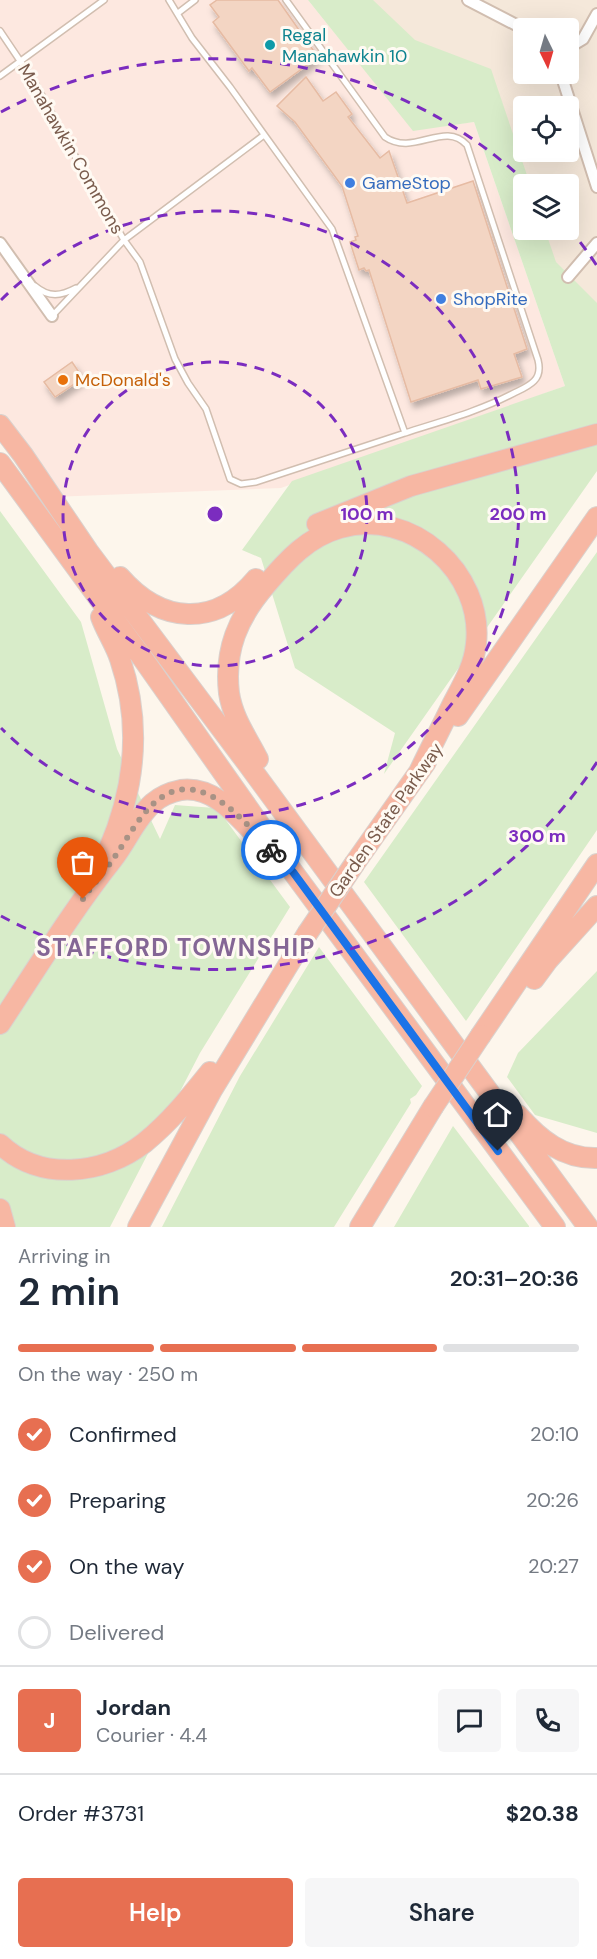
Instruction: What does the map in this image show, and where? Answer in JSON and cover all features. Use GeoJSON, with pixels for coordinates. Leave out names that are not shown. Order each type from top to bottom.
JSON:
{"type":"FeatureCollection","features":[{"type":"Feature","properties":{"kind":"highway"},"geometry":{"type":"LineString","coordinates":[[0,425],[88,551],[277,803],[588,1227]]}},
{"type":"Feature","properties":{"kind":"highway"},"geometry":{"type":"LineString","coordinates":[[52,497],[137,594],[161,609],[179,614],[198,614],[216,610],[233,601],[246,590],[290,541],[328,519],[411,486],[597,434]]}},
{"type":"Feature","properties":{"kind":"highway"},"geometry":{"type":"LineString","coordinates":[[0,463],[147,665],[293,872],[555,1227]]}},
{"type":"Feature","properties":{"kind":"highway","name":"Garden State Parkway"},"geometry":{"type":"LineString","coordinates":[[138,1227],[192,1124],[307,934],[597,517]]}},
{"type":"Feature","properties":{"kind":"highway"},"geometry":{"type":"LineString","coordinates":[[277,803],[234,713],[229,685],[231,646],[244,612],[282,566],[305,544],[322,534],[342,527],[382,525],[420,538],[436,549],[452,566],[463,581],[471,600],[477,633],[472,664],[419,772]]}},
{"type":"Feature","properties":{"kind":"highway"},"geometry":{"type":"LineString","coordinates":[[91,588],[123,668],[134,738],[132,770],[126,803],[95,881]]}},
{"type":"Feature","properties":{"kind":"highway"},"geometry":{"type":"LineString","coordinates":[[0,1024],[95,881],[144,813],[166,794],[184,790],[204,793],[223,803],[293,872]]}},
{"type":"Feature","properties":{"kind":"highway"},"geometry":{"type":"LineString","coordinates":[[360,1227],[433,1107],[597,864]]}},
{"type":"Feature","properties":{"kind":"highway"},"geometry":{"type":"LineString","coordinates":[[481,1035],[515,1006],[548,960],[597,906]]}},
{"type":"Feature","properties":{"kind":"highway"},"geometry":{"type":"LineString","coordinates":[[0,1144],[24,1161],[57,1170],[84,1168],[119,1158],[144,1143],[178,1111],[246,1032]]}},
{"type":"Feature","properties":{"kind":"highway"},"geometry":{"type":"LineString","coordinates":[[478,1077],[542,1139],[571,1155],[597,1158]]}},
{"type":"Feature","properties":{"kind":"highway"},"geometry":{"type":"LineString","coordinates":[[526,1189],[539,1227]]}},
{"type":"Feature","properties":{"kind":"highway"},"geometry":{"type":"LineString","coordinates":[[0,1209],[6,1227]]}},
{"type":"Feature","properties":{"kind":"street"},"geometry":{"type":"LineString","coordinates":[[468,0],[513,23]]}},
{"type":"Feature","properties":{"kind":"street"},"geometry":{"type":"LineString","coordinates":[[579,41],[583,39],[597,14]]}},
{"type":"Feature","properties":{"kind":"street"},"geometry":{"type":"LineString","coordinates":[[564,84],[597,187]]}},
{"type":"Feature","properties":{"kind":"street"},"geometry":{"type":"LineString","coordinates":[[0,243],[51,316]]}},
{"type":"Feature","properties":{"kind":"street"},"geometry":{"type":"LineString","coordinates":[[568,277],[597,243]]}},
{"type":"Feature","properties":{"kind":"lane"},"geometry":{"type":"LineString","coordinates":[[0,76],[104,0]]}},
{"type":"Feature","properties":{"kind":"lane"},"geometry":{"type":"LineString","coordinates":[[170,0],[192,38],[332,229],[405,433]]}},
{"type":"Feature","properties":{"kind":"lane"},"geometry":{"type":"LineString","coordinates":[[178,13],[195,0]]}},
{"type":"Feature","properties":{"kind":"lane"},"geometry":{"type":"LineString","coordinates":[[264,135],[124,240],[140,262],[175,359],[206,409],[230,479],[241,484],[256,482],[493,404],[533,382],[540,368],[538,360],[467,146],[462,140],[445,135],[405,144],[385,137],[286,0]]}},
{"type":"Feature","properties":{"kind":"lane","name":"Manahawkin Commons"},"geometry":{"type":"LineString","coordinates":[[0,31],[22,60],[124,240],[51,316]]}},
{"type":"Feature","properties":{"kind":"lane"},"geometry":{"type":"LineString","coordinates":[[18,266],[37,287],[49,294],[65,294],[80,286]]}},
{"type":"Feature","properties":{"kind":"shaded area"},"geometry":{"type":"Polygon","coordinates":[[[0,0],[308,0],[413,130],[474,122],[565,386],[281,488],[52,497],[0,426],[0,0]]]}},
{"type":"Feature","properties":{"kind":"shaded area"},"geometry":{"type":"Polygon","coordinates":[[[369,0],[597,0],[597,315],[548,275],[536,240],[579,240],[579,174],[520,174],[516,162],[579,162],[579,96],[513,96],[513,155],[484,80],[400,43],[369,0]]]}},
{"type":"Feature","properties":{"kind":"green space"},"geometry":{"type":"Polygon","coordinates":[[[308,0],[373,0],[415,40],[491,69],[513,134],[513,162],[523,162],[527,174],[513,174],[513,235],[474,122],[413,131],[308,0]]]}},
{"type":"Feature","properties":{"kind":"green space"},"geometry":{"type":"Polygon","coordinates":[[[515,240],[548,240],[556,262],[597,303],[597,471],[384,774],[395,733],[295,668],[261,558],[242,550],[292,481],[565,386],[515,240]]]}},
{"type":"Feature","properties":{"kind":"green space"},"geometry":{"type":"Polygon","coordinates":[[[0,511],[81,622],[117,749],[160,839],[175,805],[215,808],[290,907],[200,1053],[110,1227],[0,1227],[0,511]]]}},
{"type":"Feature","properties":{"kind":"green space"},"geometry":{"type":"Polygon","coordinates":[[[597,552],[597,830],[466,1021],[364,882],[597,552]]]}},
{"type":"Feature","properties":{"kind":"green space"},"geometry":{"type":"Polygon","coordinates":[[[319,947],[422,1086],[410,1099],[411,1103],[334,1227],[162,1227],[240,1076],[319,947]]]}},
{"type":"Feature","properties":{"kind":"green space"},"geometry":{"type":"Polygon","coordinates":[[[597,971],[597,1133],[535,1115],[507,1077],[518,1053],[597,971]]]}},
{"type":"Feature","properties":{"kind":"green space"},"geometry":{"type":"Polygon","coordinates":[[[453,1126],[529,1226],[529,1227],[394,1227],[453,1126]]]}},
{"type":"Feature","properties":{"kind":"building","name":"Regal Manahawkin 10"},"geometry":{"type":"Polygon","coordinates":[[[217,0],[278,0],[318,57],[270,92],[252,68],[249,71],[213,22],[219,17],[210,5],[217,0]]]}},
{"type":"Feature","properties":{"kind":"building"},"geometry":{"type":"Polygon","coordinates":[[[306,77],[323,101],[336,92],[352,114],[348,117],[380,158],[389,151],[407,203],[473,181],[527,349],[514,354],[522,377],[481,389],[478,380],[411,402],[369,270],[366,271],[364,268],[359,270],[350,242],[356,240],[355,237],[358,236],[342,186],[295,122],[277,106],[306,77]]]}},
{"type":"Feature","properties":{"kind":"building","name":"McDonald's"},"geometry":{"type":"Polygon","coordinates":[[[72,362],[83,378],[55,397],[44,382],[72,362]]]}},
{"type":"Feature","properties":{"kind":"way so far"},"geometry":{"type":"LineString","coordinates":[[83,899],[144,813],[161,797],[172,792],[192,790],[204,793],[223,803],[271,850]]}},
{"type":"Feature","properties":{"kind":"place","name":"Regal Manahawkin 10"},"geometry":{"type":"Point","coordinates":[270,45]}},
{"type":"Feature","properties":{"kind":"place","name":"GameStop"},"geometry":{"type":"Point","coordinates":[350,183]}},
{"type":"Feature","properties":{"kind":"place","name":"ShopRite"},"geometry":{"type":"Point","coordinates":[441,299]}},
{"type":"Feature","properties":{"kind":"place","name":"McDonald's"},"geometry":{"type":"Point","coordinates":[63,380]}},
{"type":"Feature","properties":{"kind":"district","name":"STAFFORD TOWNSHIP"},"geometry":{"type":"Point","coordinates":[176,947]}},
{"type":"Feature","properties":{"kind":"route"},"geometry":{"type":"LineString","coordinates":[[271,850],[293,872],[498,1151]]}}]}
